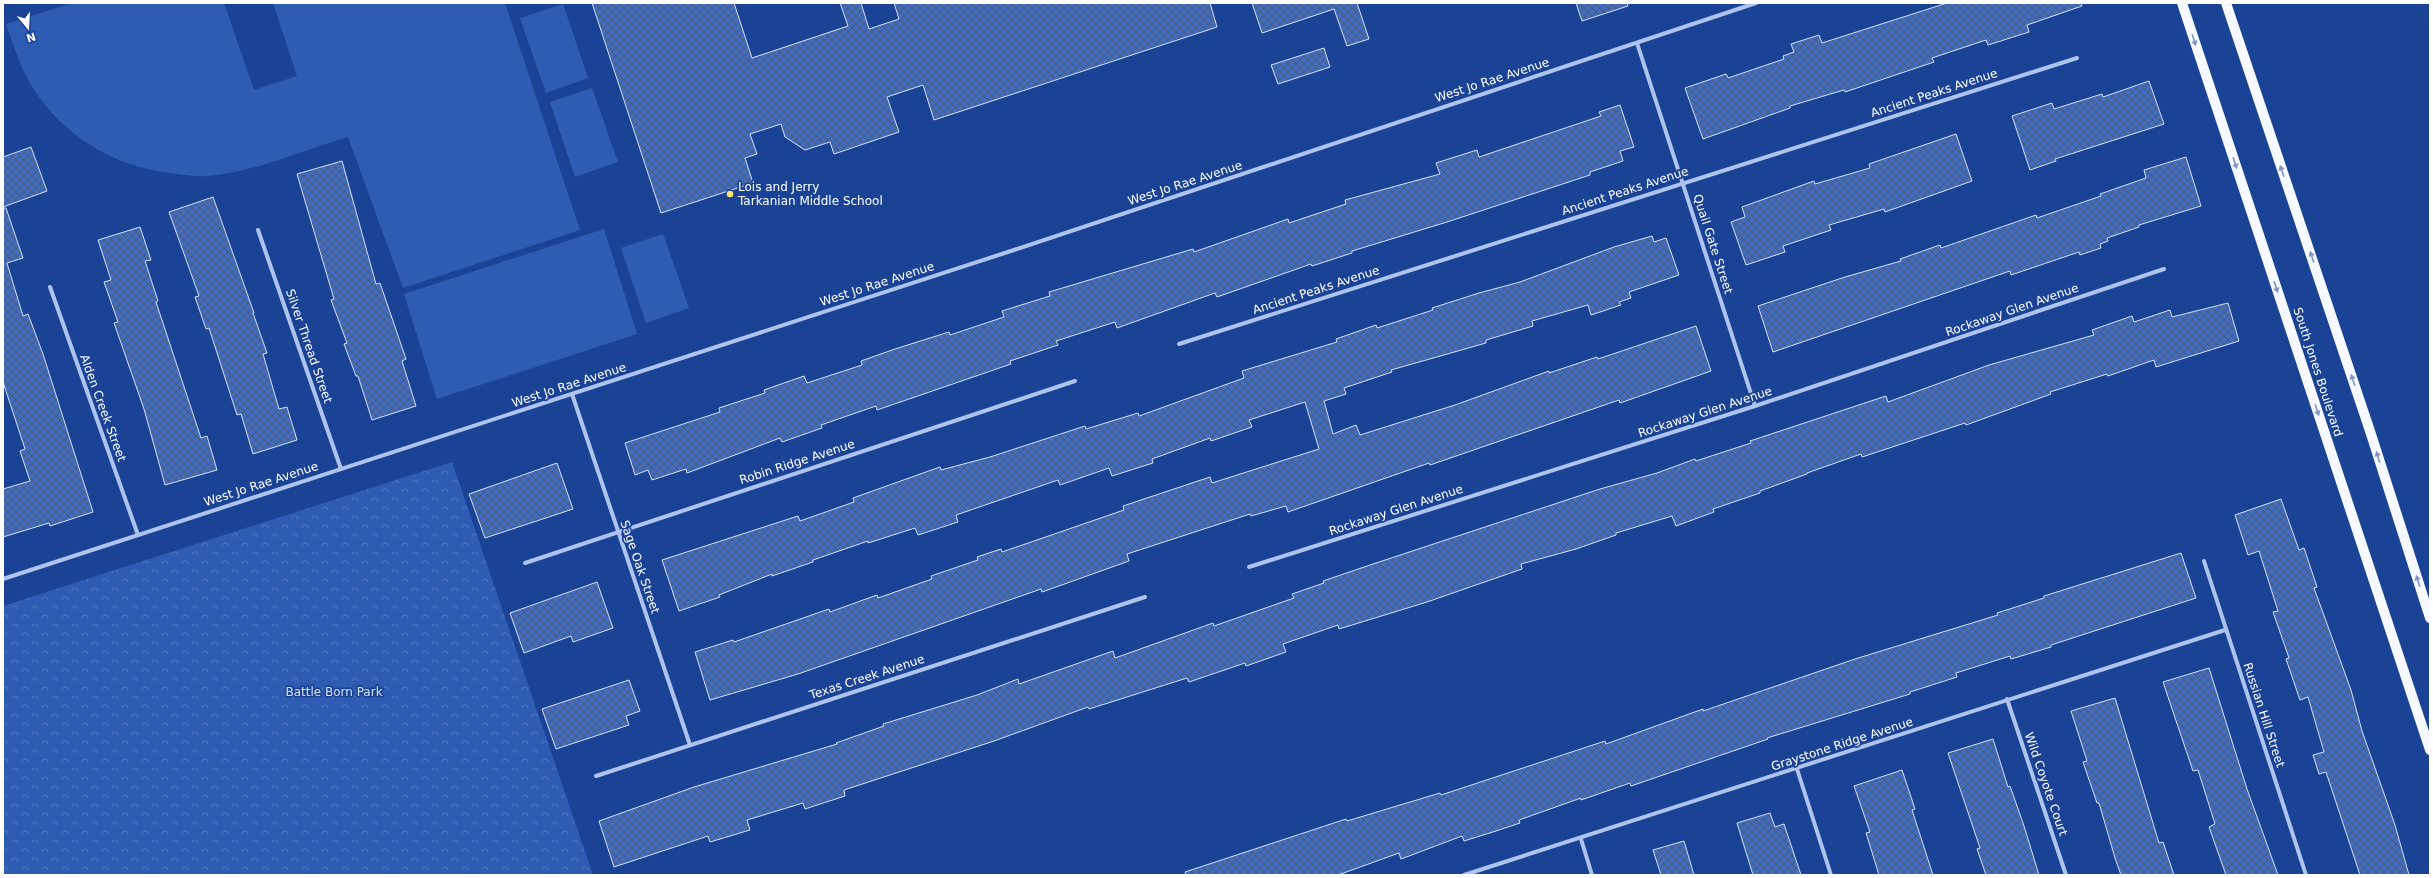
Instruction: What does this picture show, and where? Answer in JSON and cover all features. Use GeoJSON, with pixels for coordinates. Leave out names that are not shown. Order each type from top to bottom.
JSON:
{"type":"FeatureCollection","features":[{"type":"Feature","properties":{"kind":"main road","name":"South Jones Boulevard"},"geometry":{"type":"LineString","coordinates":[[2182,3],[2430,750]]}},
{"type":"Feature","properties":{"kind":"main road"},"geometry":{"type":"LineString","coordinates":[[2226,3],[2367,423],[2430,618]]}},
{"type":"Feature","properties":{"kind":"street","name":"West Jo Rae Avenue"},"geometry":{"type":"LineString","coordinates":[[3,579],[572,394],[1756,3]]}},
{"type":"Feature","properties":{"kind":"street","name":"Quail Gate Street"},"geometry":{"type":"LineString","coordinates":[[1637,43],[1755,406]]}},
{"type":"Feature","properties":{"kind":"street","name":"Ancient Peaks Avenue"},"geometry":{"type":"LineString","coordinates":[[1179,344],[2077,58]]}},
{"type":"Feature","properties":{"kind":"street","name":"Silver Thread Street"},"geometry":{"type":"LineString","coordinates":[[258,230],[341,469]]}},
{"type":"Feature","properties":{"kind":"street","name":"Rockaway Glen Avenue"},"geometry":{"type":"LineString","coordinates":[[1249,567],[1755,406],[2164,269]]}},
{"type":"Feature","properties":{"kind":"street","name":"Alden Creek Street"},"geometry":{"type":"LineString","coordinates":[[50,287],[138,535]]}},
{"type":"Feature","properties":{"kind":"street","name":"Robin Ridge Avenue"},"geometry":{"type":"LineString","coordinates":[[524,563],[1075,381]]}},
{"type":"Feature","properties":{"kind":"street","name":"Sage Oak Street"},"geometry":{"type":"LineString","coordinates":[[572,394],[617,532],[690,745]]}},
{"type":"Feature","properties":{"kind":"street","name":"Russian Hill Street"},"geometry":{"type":"LineString","coordinates":[[2204,561],[2225,630],[2306,875]]}},
{"type":"Feature","properties":{"kind":"street","name":"Texas Creek Avenue"},"geometry":{"type":"LineString","coordinates":[[596,776],[1145,597]]}},
{"type":"Feature","properties":{"kind":"street","name":"Graystone Ridge Avenue"},"geometry":{"type":"LineString","coordinates":[[1464,875],[1580,839],[2007,699],[2225,630]]}},
{"type":"Feature","properties":{"kind":"street","name":"Wild Coyote Court"},"geometry":{"type":"LineString","coordinates":[[2007,699],[2066,875]]}},
{"type":"Feature","properties":{"kind":"street"},"geometry":{"type":"LineString","coordinates":[[1797,769],[1831,875]]}},
{"type":"Feature","properties":{"kind":"street"},"geometry":{"type":"LineString","coordinates":[[1580,839],[1592,875]]}},
{"type":"Feature","properties":{"kind":"green space"},"geometry":{"type":"Polygon","coordinates":[[[72,3],[224,3],[254,90],[297,76],[273,3],[505,3],[580,230],[403,288],[348,137],[244,170],[226,174],[197,176],[163,172],[120,160],[100,151],[81,139],[64,125],[35,91],[24,72],[6,24],[72,3]]]}},
{"type":"Feature","properties":{"kind":"green space"},"geometry":{"type":"Polygon","coordinates":[[[563,4],[588,78],[546,93],[520,18],[563,4]]]}},
{"type":"Feature","properties":{"kind":"green space"},"geometry":{"type":"Polygon","coordinates":[[[592,88],[618,162],[575,177],[550,102],[592,88]]]}},
{"type":"Feature","properties":{"kind":"green space"},"geometry":{"type":"Polygon","coordinates":[[[604,229],[637,334],[437,399],[404,294],[604,229]]]}},
{"type":"Feature","properties":{"kind":"green space"},"geometry":{"type":"Polygon","coordinates":[[[663,234],[689,308],[646,323],[621,248],[663,234]]]}},
{"type":"Feature","properties":{"kind":"green space","name":"Battle Born Park"},"geometry":{"type":"Polygon","coordinates":[[[452,462],[593,875],[3,875],[3,606],[452,462]]]}},
{"type":"Feature","properties":{"kind":"building"},"geometry":{"type":"Polygon","coordinates":[[[592,3],[734,3],[752,58],[848,26],[840,3],[861,3],[869,29],[899,19],[894,3],[1210,3],[1217,27],[934,120],[923,85],[887,97],[899,132],[834,154],[830,142],[805,150],[785,137],[781,124],[750,134],[757,154],[745,158],[753,183],[661,213],[592,3]]]}},
{"type":"Feature","properties":{"kind":"building"},"geometry":{"type":"Polygon","coordinates":[[[1252,3],[1357,3],[1369,39],[1347,46],[1334,9],[1262,33],[1252,3]]]}},
{"type":"Feature","properties":{"kind":"building"},"geometry":{"type":"Polygon","coordinates":[[[1576,3],[1627,3],[1628,6],[1582,21],[1576,3]]]}},
{"type":"Feature","properties":{"kind":"building"},"geometry":{"type":"Polygon","coordinates":[[[1947,3],[2081,3],[2082,6],[2027,25],[2029,32],[1988,45],[1986,40],[1932,58],[1934,62],[1845,92],[1844,90],[1790,106],[1790,108],[1703,139],[1685,88],[1726,74],[1728,78],[1784,59],[1783,56],[1794,52],[1791,44],[1819,35],[1822,43],[1947,3]]]}},
{"type":"Feature","properties":{"kind":"building"},"geometry":{"type":"Polygon","coordinates":[[[1324,48],[1330,67],[1278,84],[1271,65],[1324,48]]]}},
{"type":"Feature","properties":{"kind":"building"},"geometry":{"type":"Polygon","coordinates":[[[2149,81],[2164,124],[2055,159],[2056,161],[2030,170],[2012,116],[2052,103],[2054,109],[2102,94],[2103,97],[2149,81]]]}},
{"type":"Feature","properties":{"kind":"building"},"geometry":{"type":"Polygon","coordinates":[[[1620,105],[1634,147],[1620,151],[1623,161],[1590,172],[1590,175],[1447,222],[1352,251],[1352,253],[1312,266],[1311,264],[1217,297],[1215,293],[1117,328],[1115,322],[1056,341],[1058,345],[1010,361],[1011,364],[877,410],[876,406],[821,425],[822,428],[782,442],[780,438],[687,473],[686,469],[652,480],[648,470],[635,475],[625,443],[720,412],[719,408],[765,393],[764,390],[804,376],[807,383],[862,365],[861,361],[895,349],[949,332],[950,335],[1004,317],[1002,311],[1050,296],[1049,292],[1193,249],[1194,252],[1288,219],[1289,223],[1346,204],[1345,200],[1440,174],[1436,163],[1477,150],[1479,157],[1601,116],[1599,112],[1620,105]]]}},
{"type":"Feature","properties":{"kind":"building"},"geometry":{"type":"Polygon","coordinates":[[[1956,134],[1972,181],[1885,212],[1884,209],[1829,225],[1831,230],[1783,246],[1785,252],[1746,265],[1731,222],[1745,217],[1742,207],[1814,181],[1815,184],[1870,168],[1869,164],[1956,134]]]}},
{"type":"Feature","properties":{"kind":"building"},"geometry":{"type":"Polygon","coordinates":[[[31,147],[47,191],[3,207],[3,157],[31,147]]]}},
{"type":"Feature","properties":{"kind":"building"},"geometry":{"type":"Polygon","coordinates":[[[2186,157],[2201,206],[2139,225],[2139,227],[2107,238],[2108,241],[2100,244],[2101,248],[2080,255],[2079,252],[2011,275],[2010,271],[1773,352],[1758,306],[1845,277],[1901,261],[1900,259],[1940,245],[1941,248],[2036,215],[2037,218],[2101,196],[2100,194],[2146,178],[2144,170],[2186,157]]]}},
{"type":"Feature","properties":{"kind":"building"},"geometry":{"type":"Polygon","coordinates":[[[342,161],[376,284],[380,283],[406,359],[402,361],[416,406],[372,420],[358,376],[356,376],[344,344],[347,343],[331,300],[334,299],[297,174],[342,161]]]}},
{"type":"Feature","properties":{"kind":"building"},"geometry":{"type":"Polygon","coordinates":[[[213,197],[267,353],[263,354],[279,409],[287,407],[297,440],[253,454],[241,414],[237,415],[209,328],[206,329],[195,297],[199,296],[169,212],[213,197]]]}},
{"type":"Feature","properties":{"kind":"building"},"geometry":{"type":"Polygon","coordinates":[[[3,208],[6,208],[23,258],[7,263],[23,316],[28,314],[43,354],[93,512],[50,526],[49,523],[3,537],[3,489],[30,481],[20,451],[25,449],[3,382],[3,208]]]}},
{"type":"Feature","properties":{"kind":"building"},"geometry":{"type":"Polygon","coordinates":[[[140,227],[151,260],[145,261],[158,301],[156,302],[201,438],[207,436],[217,470],[165,485],[144,409],[114,323],[118,322],[104,282],[111,280],[98,240],[140,227]]]}},
{"type":"Feature","properties":{"kind":"building"},"geometry":{"type":"Polygon","coordinates":[[[1652,236],[1654,242],[1666,238],[1679,275],[1629,292],[1631,298],[1619,302],[1621,305],[1591,315],[1588,305],[1532,321],[1533,326],[1486,340],[1486,343],[1391,370],[1392,372],[1344,388],[1346,394],[1324,401],[1333,434],[1356,425],[1360,435],[1455,405],[1549,371],[1549,373],[1597,357],[1598,359],[1696,326],[1711,371],[1620,403],[1619,400],[1430,465],[1429,463],[1288,512],[1286,506],[1251,516],[1250,514],[1127,554],[1129,561],[1042,592],[1041,589],[798,674],[710,700],[695,652],[733,640],[734,642],[829,609],[830,612],[877,595],[878,598],[932,579],[931,576],[978,560],[977,557],[1001,549],[1002,552],[1124,510],[1123,506],[1210,477],[1212,483],[1319,449],[1305,402],[1249,420],[1252,427],[1211,441],[1210,438],[1152,459],[1153,463],[1112,476],[1109,468],[1060,485],[1058,480],[956,515],[958,522],[918,535],[915,528],[868,543],[868,541],[772,576],[772,574],[719,595],[720,597],[679,611],[662,560],[798,516],[800,521],[854,502],[853,498],[940,467],[941,470],[990,457],[1085,426],[1086,429],[1138,413],[1139,416],[1244,378],[1242,371],[1337,342],[1336,339],[1376,325],[1377,328],[1433,310],[1432,308],[1520,282],[1614,247],[1652,236]]]}},
{"type":"Feature","properties":{"kind":"building"},"geometry":{"type":"Polygon","coordinates":[[[2228,303],[2239,341],[2156,367],[2154,360],[2108,376],[2107,374],[2050,392],[2051,394],[1966,425],[1965,423],[1862,457],[1861,454],[1807,473],[1760,491],[1760,493],[1713,509],[1714,512],[1676,526],[1672,516],[1616,533],[1616,535],[1576,549],[1521,564],[1522,569],[1427,602],[1339,629],[1338,625],[1283,644],[1286,652],[1246,666],[1245,663],[1189,682],[1187,678],[1089,709],[1088,707],[994,741],[844,790],[845,796],[805,809],[803,803],[747,820],[750,830],[710,842],[708,836],[614,867],[599,821],[694,787],[837,744],[836,743],[884,726],[883,724],[977,695],[1018,679],[1019,684],[1113,651],[1115,658],[1213,623],[1214,626],[1294,598],[1292,594],[1324,583],[1323,581],[1370,565],[1600,489],[1657,473],[1695,459],[1696,461],[1751,443],[1750,441],[1886,396],[1888,402],[1989,365],[2094,335],[2092,330],[2132,316],[2134,322],[2170,310],[2172,317],[2228,303]]]}},
{"type":"Feature","properties":{"kind":"building"},"geometry":{"type":"Polygon","coordinates":[[[557,463],[573,509],[485,538],[469,494],[557,463]]]}},
{"type":"Feature","properties":{"kind":"building"},"geometry":{"type":"Polygon","coordinates":[[[2281,499],[2299,550],[2304,548],[2317,587],[2314,588],[2351,690],[2362,731],[2395,825],[2409,875],[2360,875],[2326,772],[2319,774],[2313,755],[2324,752],[2308,697],[2300,700],[2286,659],[2289,658],[2273,612],[2278,611],[2259,551],[2248,555],[2235,515],[2281,499]]]}},
{"type":"Feature","properties":{"kind":"building"},"geometry":{"type":"Polygon","coordinates":[[[2181,553],[2196,598],[2051,645],[2051,647],[2011,659],[2010,656],[1956,673],[1957,677],[1910,692],[1910,694],[1767,738],[1768,739],[1631,786],[1630,783],[1581,800],[1581,798],[1519,820],[1520,823],[1496,831],[1464,841],[1462,836],[1401,859],[1399,853],[1338,875],[1186,875],[1185,872],[1346,819],[1347,821],[1440,793],[1441,795],[1605,741],[1606,744],[1703,709],[1703,711],[1855,659],[1998,615],[1997,613],[2044,598],[2044,596],[2181,553]]]}},
{"type":"Feature","properties":{"kind":"building"},"geometry":{"type":"Polygon","coordinates":[[[597,582],[613,628],[573,642],[571,636],[524,653],[510,613],[597,582]]]}},
{"type":"Feature","properties":{"kind":"building"},"geometry":{"type":"Polygon","coordinates":[[[2209,668],[2247,789],[2278,875],[2226,875],[2209,827],[2215,824],[2198,770],[2193,771],[2163,682],[2209,668]]]}},
{"type":"Feature","properties":{"kind":"building"},"geometry":{"type":"Polygon","coordinates":[[[629,680],[640,711],[626,716],[629,725],[556,749],[542,709],[629,680]]]}},
{"type":"Feature","properties":{"kind":"building"},"geometry":{"type":"Polygon","coordinates":[[[2115,698],[2159,843],[2163,842],[2174,875],[2121,875],[2099,803],[2097,803],[2083,762],[2087,761],[2071,711],[2115,698]]]}},
{"type":"Feature","properties":{"kind":"building"},"geometry":{"type":"Polygon","coordinates":[[[1993,739],[2008,787],[2010,786],[2024,826],[2039,875],[1986,875],[1977,849],[1980,848],[1948,753],[1993,739]]]}},
{"type":"Feature","properties":{"kind":"building"},"geometry":{"type":"Polygon","coordinates":[[[1902,770],[1915,809],[1912,810],[1933,875],[1879,875],[1866,833],[1870,832],[1854,786],[1902,770]]]}},
{"type":"Feature","properties":{"kind":"building"},"geometry":{"type":"Polygon","coordinates":[[[1770,813],[1775,827],[1784,824],[1801,875],[1753,875],[1737,823],[1770,813]]]}},
{"type":"Feature","properties":{"kind":"building"},"geometry":{"type":"Polygon","coordinates":[[[1684,841],[1694,875],[1661,875],[1653,850],[1684,841]]]}},
{"type":"Feature","properties":{"kind":"place","name":"Lois and Jerry Tarkanian Middle School"},"geometry":{"type":"Point","coordinates":[730,194]}}]}
